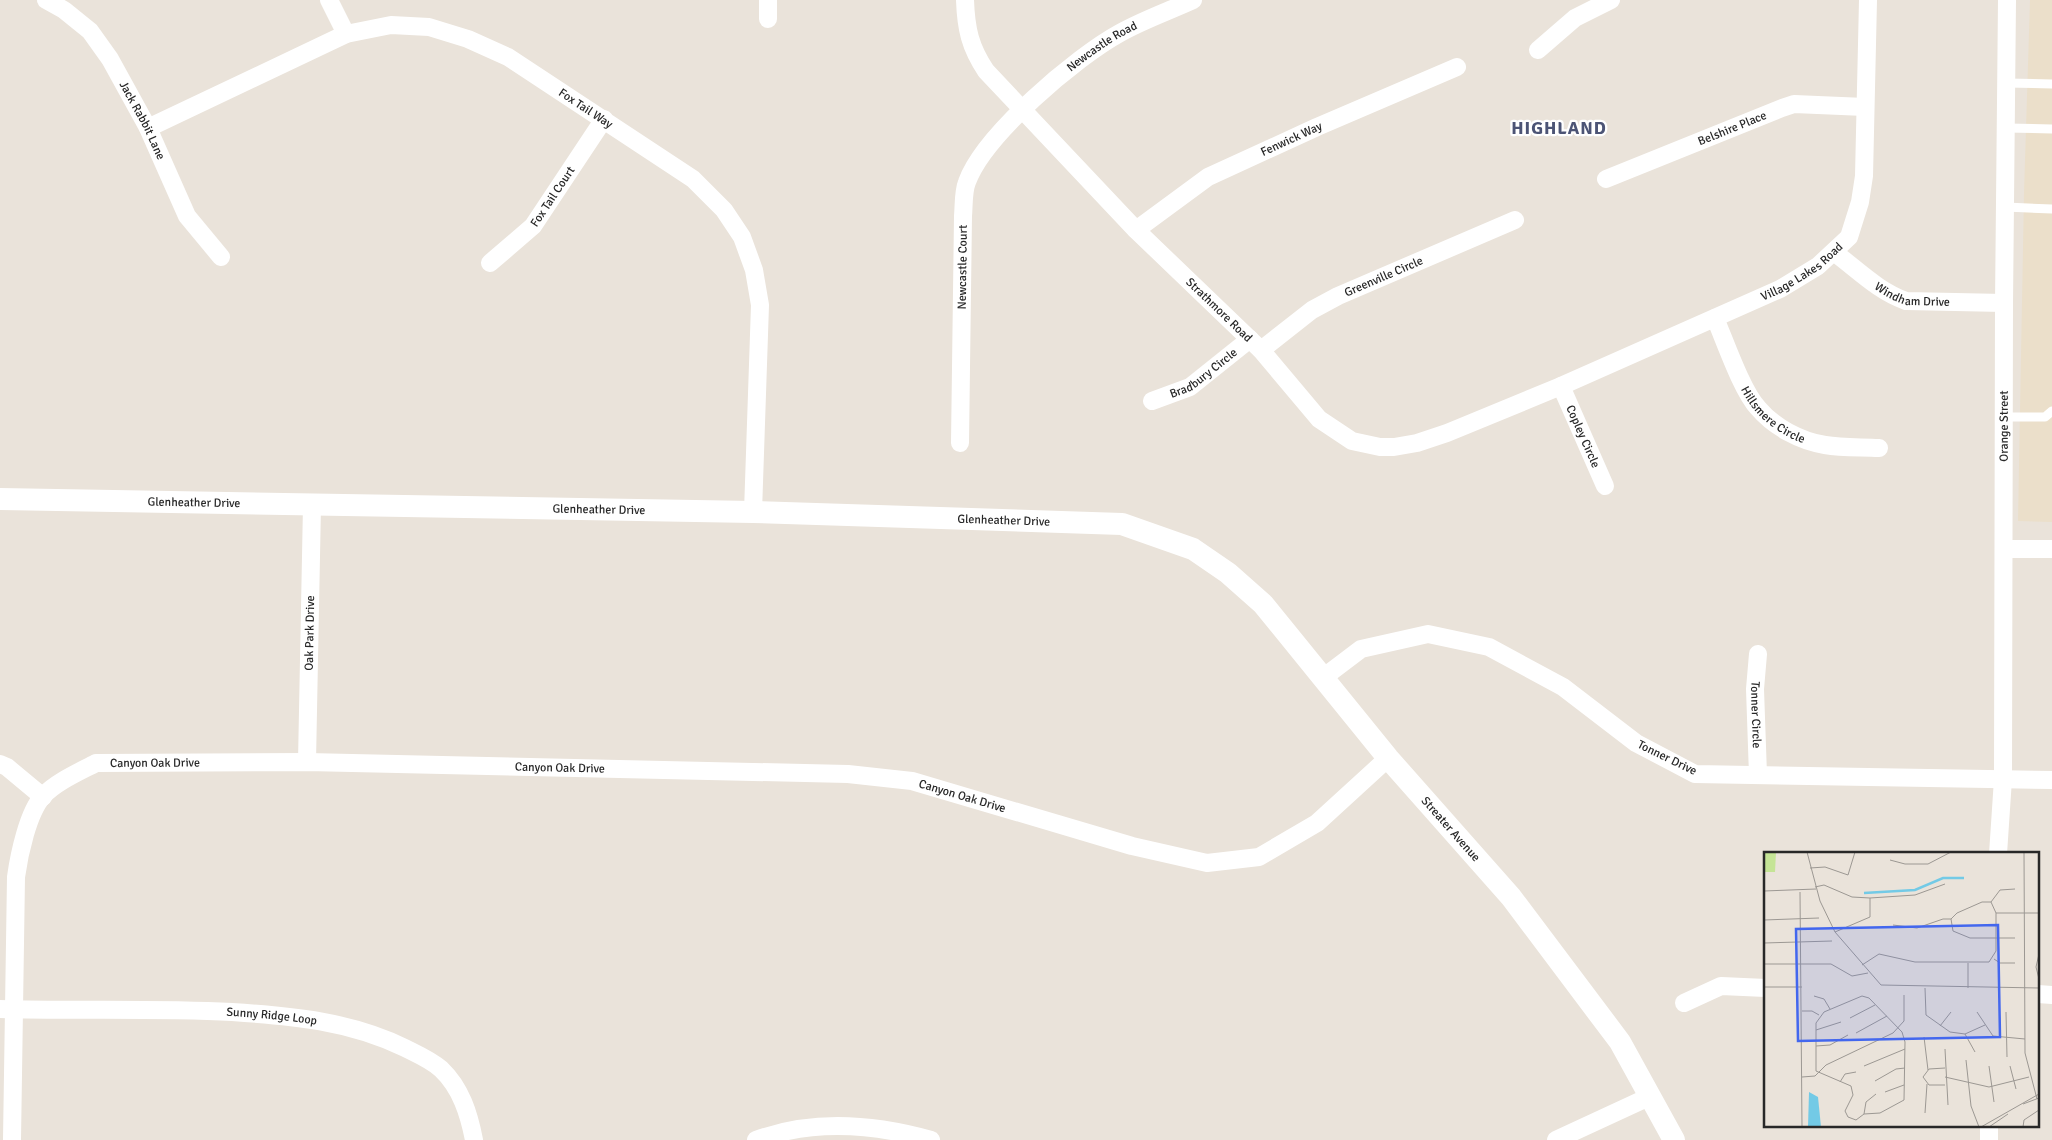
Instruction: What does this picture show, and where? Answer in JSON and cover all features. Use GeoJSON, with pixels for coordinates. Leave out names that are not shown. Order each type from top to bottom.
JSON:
{"type":"FeatureCollection","features":[{"type":"Feature","properties":{"kind":"street","name":"Jack Rabbit Lane"},"geometry":{"type":"LineString","coordinates":[[46,0],[64,10],[90,31],[110,59],[148,128],[187,216],[221,257]]}},
{"type":"Feature","properties":{"kind":"street"},"geometry":{"type":"LineString","coordinates":[[329,0],[346,34]]}},
{"type":"Feature","properties":{"kind":"street"},"geometry":{"type":"LineString","coordinates":[[768,0],[768,19]]}},
{"type":"Feature","properties":{"kind":"street","name":"Strathmore Road"},"geometry":{"type":"LineString","coordinates":[[966,0],[966,25],[978,59],[986,71],[1136,230],[1255,345],[1318,419],[1352,441],[1380,447],[1394,447],[1417,443],[1447,433],[1561,386]]}},
{"type":"Feature","properties":{"kind":"street","name":"Newcastle Road"},"geometry":{"type":"LineString","coordinates":[[1023,110],[1082,57],[1102,43],[1192,0]]}},
{"type":"Feature","properties":{"kind":"street"},"geometry":{"type":"LineString","coordinates":[[1538,50],[1576,18],[1611,0]]}},
{"type":"Feature","properties":{"kind":"street","name":"Village Lakes Road"},"geometry":{"type":"LineString","coordinates":[[1561,386],[1780,289],[1818,266],[1850,237],[1860,202],[1864,176],[1868,0]]}},
{"type":"Feature","properties":{"kind":"street","name":"Orange Street"},"geometry":{"type":"LineString","coordinates":[[1998,852],[2003,779],[2003,417],[2008,0]]}},
{"type":"Feature","properties":{"kind":"street","name":"Fox Tail Way"},"geometry":{"type":"LineString","coordinates":[[148,128],[346,34],[391,25],[429,27],[468,40],[508,57],[692,179],[724,210],[742,237],[754,270],[760,305],[753,512]]}},
{"type":"Feature","properties":{"kind":"street","name":"Fenwick Way"},"geometry":{"type":"LineString","coordinates":[[1136,230],[1208,177],[1317,127],[1457,67]]}},
{"type":"Feature","properties":{"kind":"street","name":"Belshire Place"},"geometry":{"type":"LineString","coordinates":[[1606,179],[1794,104],[1865,107]]}},
{"type":"Feature","properties":{"kind":"street","name":"Newcastle Court"},"geometry":{"type":"LineString","coordinates":[[960,444],[963,216],[966,183],[988,145],[1023,110]]}},
{"type":"Feature","properties":{"kind":"street","name":"Fox Tail Court"},"geometry":{"type":"LineString","coordinates":[[490,264],[533,226],[604,119]]}},
{"type":"Feature","properties":{"kind":"street","name":"Greenville Circle"},"geometry":{"type":"LineString","coordinates":[[1255,345],[1338,296],[1515,220]]}},
{"type":"Feature","properties":{"kind":"street","name":"Windham Drive"},"geometry":{"type":"LineString","coordinates":[[1835,252],[1872,283],[1891,295],[1906,301],[2004,303]]}},
{"type":"Feature","properties":{"kind":"street","name":"Hillsmere Circle"},"geometry":{"type":"LineString","coordinates":[[1715,318],[1757,408],[1773,422],[1794,435],[1811,442],[1826,445],[1878,448]]}},
{"type":"Feature","properties":{"kind":"street","name":"Bradbury Circle"},"geometry":{"type":"LineString","coordinates":[[1152,401],[1190,387],[1255,345]]}},
{"type":"Feature","properties":{"kind":"street","name":"Copley Circle"},"geometry":{"type":"LineString","coordinates":[[1561,386],[1605,486]]}},
{"type":"Feature","properties":{"kind":"street","name":"Glenheather Drive"},"geometry":{"type":"LineString","coordinates":[[0,499],[753,512],[1122,524],[1193,549]]}},
{"type":"Feature","properties":{"kind":"street","name":"Oak Park Drive"},"geometry":{"type":"LineString","coordinates":[[307,762],[312,505]]}},
{"type":"Feature","properties":{"kind":"street"},"geometry":{"type":"LineString","coordinates":[[2004,548],[2052,550]]}},
{"type":"Feature","properties":{"kind":"street","name":"Streater Avenue"},"geometry":{"type":"LineString","coordinates":[[1193,549],[1228,573],[1263,604],[1388,758],[1511,897],[1620,1042],[1674,1140]]}},
{"type":"Feature","properties":{"kind":"street","name":"Tonner Drive"},"geometry":{"type":"LineString","coordinates":[[1324,678],[1362,649],[1428,634],[1489,648],[1563,687],[1636,743],[1695,774],[2052,780]]}},
{"type":"Feature","properties":{"kind":"street","name":"Tonner Circle"},"geometry":{"type":"LineString","coordinates":[[1758,654],[1755,689],[1758,775]]}},
{"type":"Feature","properties":{"kind":"street","name":"Canyon Oak Drive"},"geometry":{"type":"LineString","coordinates":[[42,796],[74,774],[96,763],[307,762],[848,774],[912,781],[1132,846],[1207,863],[1259,858],[1317,823],[1388,758]]}},
{"type":"Feature","properties":{"kind":"street"},"geometry":{"type":"LineString","coordinates":[[0,764],[7,767],[42,796],[20,850],[16,877],[7,1010],[12,1140]]}},
{"type":"Feature","properties":{"kind":"street"},"geometry":{"type":"LineString","coordinates":[[1684,1003],[1721,986],[1764,988]]}},
{"type":"Feature","properties":{"kind":"street","name":"Sunny Ridge Loop"},"geometry":{"type":"LineString","coordinates":[[7,1010],[180,1010],[287,1015],[330,1022],[369,1032],[424,1058],[441,1070],[457,1089],[469,1112],[474,1140]]}},
{"type":"Feature","properties":{"kind":"street"},"geometry":{"type":"LineString","coordinates":[[1556,1140],[1651,1096]]}},
{"type":"Feature","properties":{"kind":"street"},"geometry":{"type":"LineString","coordinates":[[756,1140],[774,1133],[817,1126],[845,1126],[903,1133],[931,1140]]}},
{"type":"Feature","properties":{"kind":"lane"},"geometry":{"type":"LineString","coordinates":[[2006,83],[2052,84]]}},
{"type":"Feature","properties":{"kind":"lane"},"geometry":{"type":"LineString","coordinates":[[2006,128],[2052,129]]}},
{"type":"Feature","properties":{"kind":"lane"},"geometry":{"type":"LineString","coordinates":[[2005,207],[2052,209]]}},
{"type":"Feature","properties":{"kind":"lane"},"geometry":{"type":"LineString","coordinates":[[2003,417],[2045,418],[2052,411]]}},
{"type":"Feature","properties":{"kind":"shaded area"},"geometry":{"type":"Polygon","coordinates":[[[2030,0],[2052,0],[2052,522],[2018,521],[2024,193],[2030,0]]]}},
{"type":"Feature","properties":{"kind":"district","name":"HIGHLAND"},"geometry":{"type":"Point","coordinates":[1559,128]}}]}
